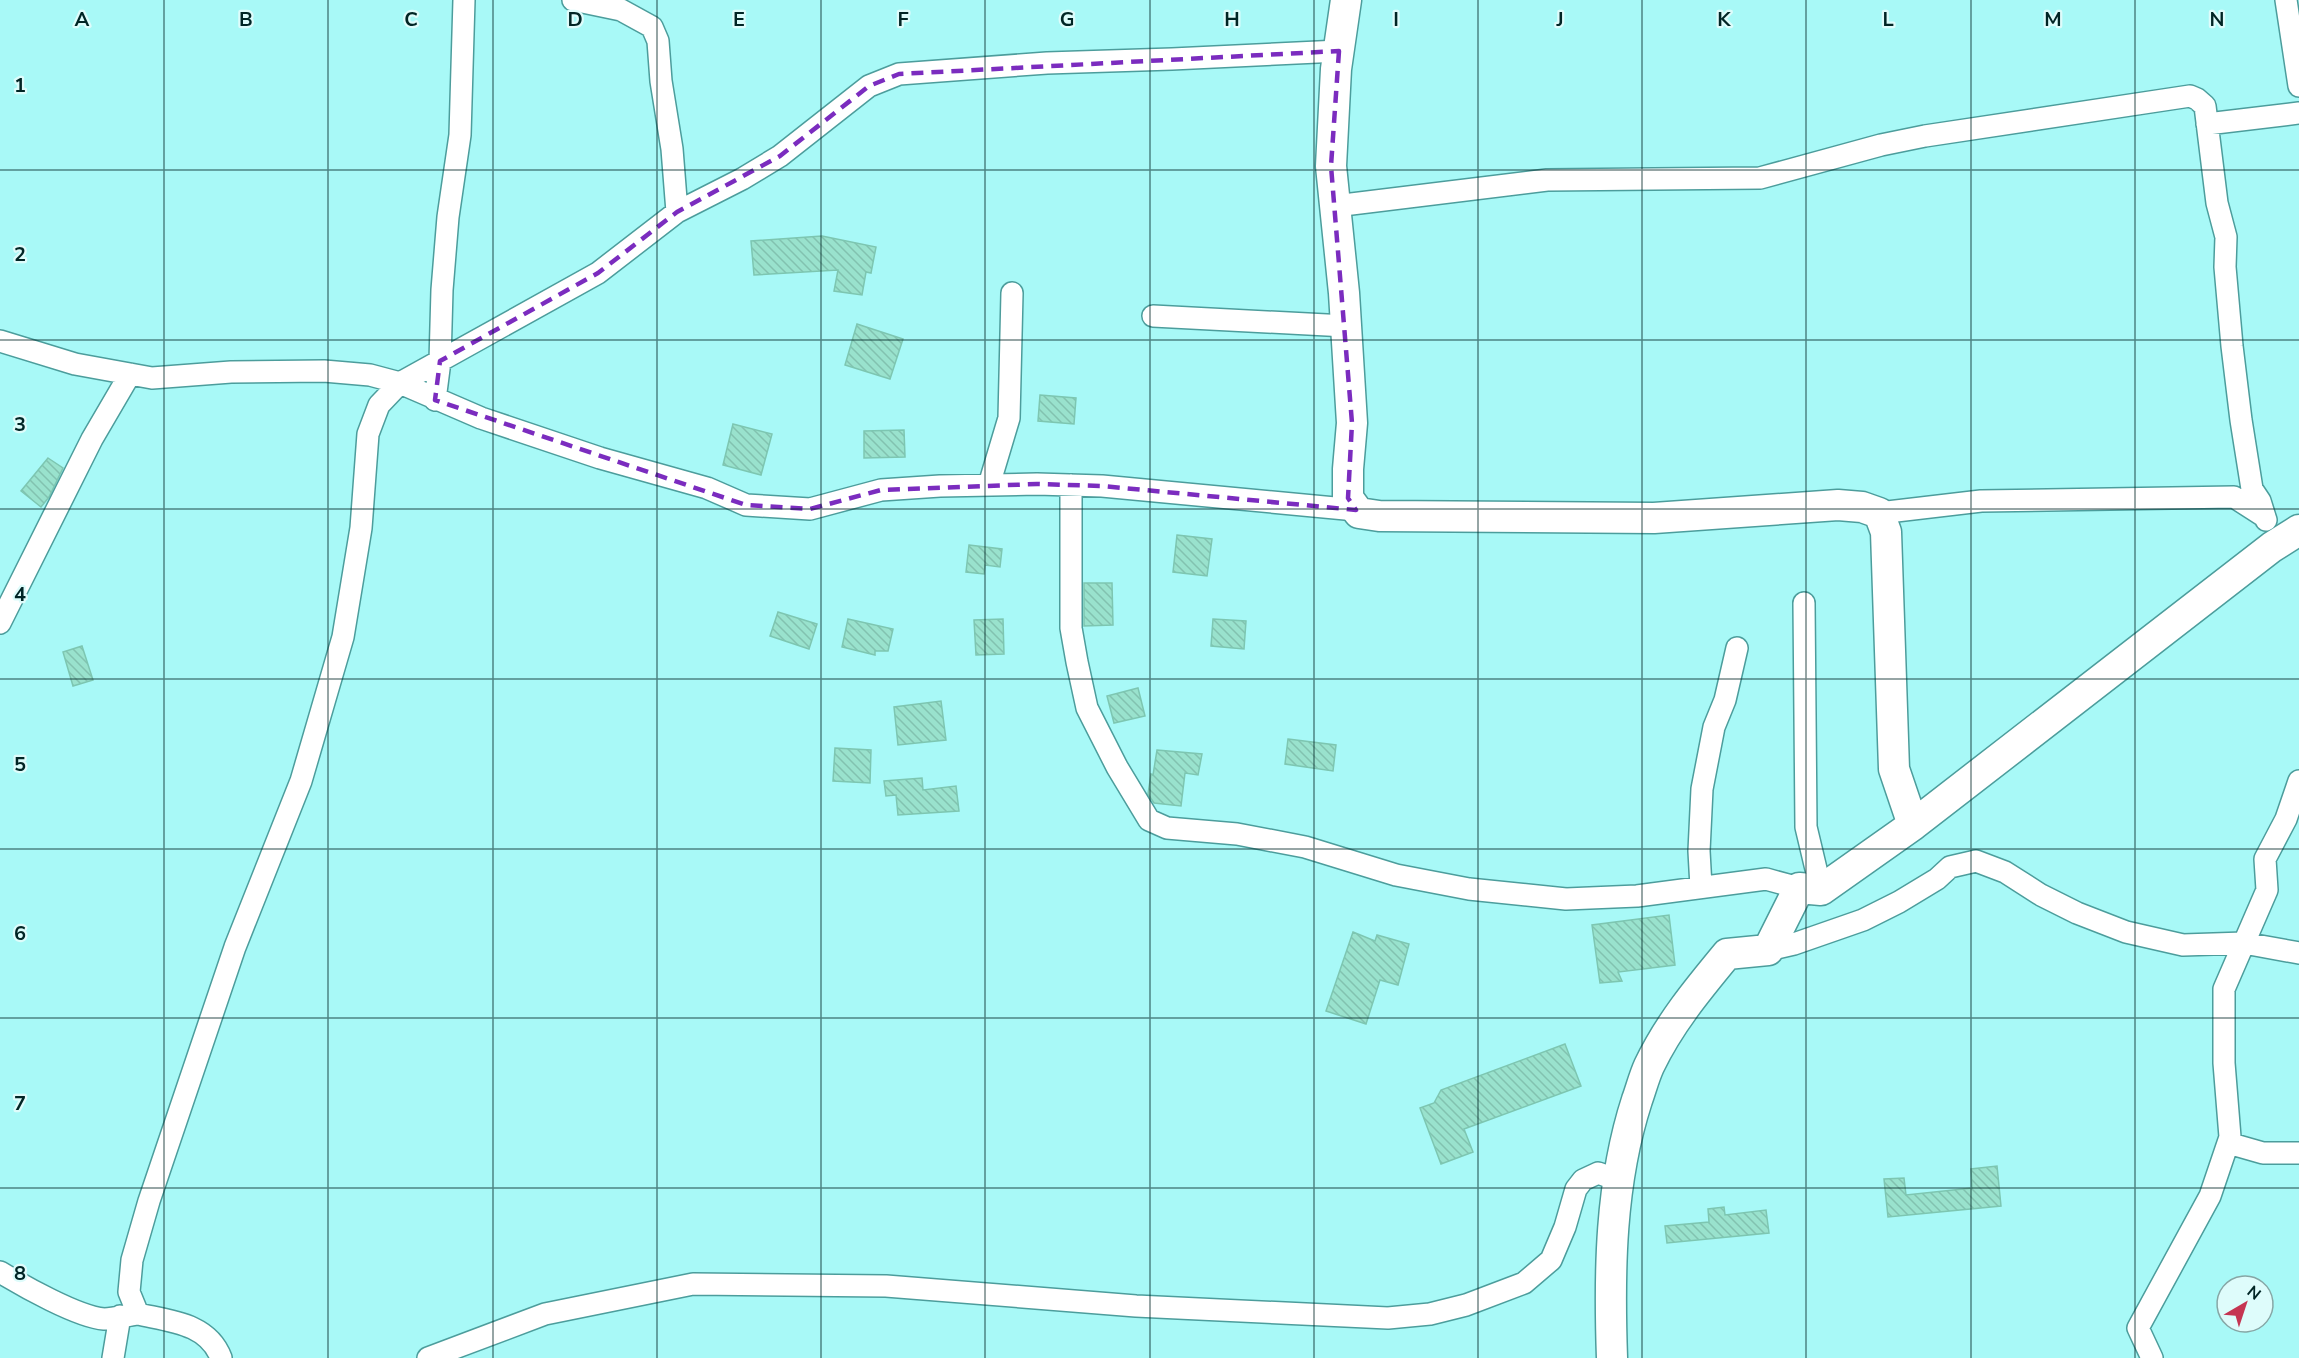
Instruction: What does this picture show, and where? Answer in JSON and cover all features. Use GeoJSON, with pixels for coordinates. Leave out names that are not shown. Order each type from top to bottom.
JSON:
{"type":"FeatureCollection","features":[{"type":"Feature","properties":{"kind":"street"},"geometry":{"type":"LineString","coordinates":[[435,400],[440,361],[448,217],[460,135],[464,0]]}},
{"type":"Feature","properties":{"kind":"street"},"geometry":{"type":"LineString","coordinates":[[573,0],[621,10],[652,27],[658,41],[661,81],[672,149],[677,212]]}},
{"type":"Feature","properties":{"kind":"street"},"geometry":{"type":"LineString","coordinates":[[1346,0],[1336,69],[1331,166],[1346,326],[1352,423],[1348,498],[1356,510]]}},
{"type":"Feature","properties":{"kind":"street"},"geometry":{"type":"LineString","coordinates":[[2286,0],[2299,86]]}},
{"type":"Feature","properties":{"kind":"street"},"geometry":{"type":"LineString","coordinates":[[113,1358],[129,1315],[132,1260],[149,1201],[235,947],[301,781],[343,637],[361,528],[368,434],[379,405],[400,383],[598,273],[677,212],[761,168],[780,156],[869,86],[899,74],[1047,63],[1339,51]]}},
{"type":"Feature","properties":{"kind":"street"},"geometry":{"type":"LineString","coordinates":[[1335,206],[1547,180],[1760,178],[1925,136],[2190,96],[2198,99],[2205,106],[2217,203],[2226,237],[2225,267],[2241,420],[2252,489],[2260,501],[2272,547]]}},
{"type":"Feature","properties":{"kind":"street"},"geometry":{"type":"LineString","coordinates":[[2207,124],[2299,113]]}},
{"type":"Feature","properties":{"kind":"street"},"geometry":{"type":"LineString","coordinates":[[989,485],[1009,418],[1012,293]]}},
{"type":"Feature","properties":{"kind":"street"},"geometry":{"type":"LineString","coordinates":[[1153,316],[1304,326],[1346,326]]}},
{"type":"Feature","properties":{"kind":"street"},"geometry":{"type":"LineString","coordinates":[[0,340],[75,364],[152,378],[231,372],[324,371],[370,375],[400,383],[481,418],[600,458],[707,488],[746,505],[810,509],[881,490],[989,485],[1071,485],[1356,510],[1379,516],[1654,518],[1838,505],[1862,507],[1879,513],[1981,501],[2234,497],[2265,518]]}},
{"type":"Feature","properties":{"kind":"street"},"geometry":{"type":"LineString","coordinates":[[0,623],[92,439],[130,374]]}},
{"type":"Feature","properties":{"kind":"street"},"geometry":{"type":"LineString","coordinates":[[1071,485],[1071,628],[1077,662],[1088,708],[1117,768],[1149,820],[1167,828],[1237,834],[1305,847],[1396,875],[1469,889],[1566,898],[1637,896],[1766,879],[1810,889]]}},
{"type":"Feature","properties":{"kind":"street"},"geometry":{"type":"LineString","coordinates":[[1879,513],[1886,532],[1894,769],[1913,825]]}},
{"type":"Feature","properties":{"kind":"street"},"geometry":{"type":"LineString","coordinates":[[1768,950],[1810,889],[1913,825],[2272,547],[2299,530]]}},
{"type":"Feature","properties":{"kind":"street"},"geometry":{"type":"LineString","coordinates":[[1804,603],[1806,826],[1810,889]]}},
{"type":"Feature","properties":{"kind":"street"},"geometry":{"type":"LineString","coordinates":[[1701,887],[1699,851],[1702,789],[1714,727],[1725,700],[1737,648]]}},
{"type":"Feature","properties":{"kind":"street"},"geometry":{"type":"LineString","coordinates":[[2152,1358],[2138,1328],[2210,1196],[2230,1137],[2224,1063],[2224,988],[2267,890],[2265,859],[2286,819],[2299,782]]}},
{"type":"Feature","properties":{"kind":"street"},"geometry":{"type":"LineString","coordinates":[[1612,1358],[1611,1268],[1618,1180],[1630,1126],[1649,1067],[1672,1025],[1695,992],[1727,954],[1768,950],[1794,944],[1863,920],[1937,879],[1950,867],[1976,861],[2005,872],[2041,895],[2077,913],[2126,932],[2183,945],[2244,943],[2299,953]]}},
{"type":"Feature","properties":{"kind":"street"},"geometry":{"type":"LineString","coordinates":[[2228,1143],[2263,1153],[2299,1153]]}},
{"type":"Feature","properties":{"kind":"street"},"geometry":{"type":"LineString","coordinates":[[428,1358],[545,1314],[693,1284],[886,1286],[1192,1308],[1388,1318],[1431,1314],[1466,1305],[1524,1283],[1551,1260],[1565,1227],[1576,1189],[1583,1180],[1598,1173],[1618,1180]]}},
{"type":"Feature","properties":{"kind":"street"},"geometry":{"type":"LineString","coordinates":[[0,1272],[28,1289],[104,1319],[129,1315],[181,1322],[200,1330],[221,1358]]}},
{"type":"Feature","properties":{"kind":"highlighted area"},"geometry":{"type":"Polygon","coordinates":[[[1339,51],[1331,166],[1352,423],[1348,498],[1356,510],[1102,486],[1037,484],[881,490],[810,509],[746,505],[435,400],[440,361],[598,273],[677,212],[780,156],[869,86],[899,74],[1339,51]]]}},
{"type":"Feature","properties":{"kind":"building"},"geometry":{"type":"Polygon","coordinates":[[[822,236],[876,247],[871,273],[866,272],[862,295],[834,291],[838,270],[754,275],[751,241],[822,236]]]}},
{"type":"Feature","properties":{"kind":"building"},"geometry":{"type":"Polygon","coordinates":[[[857,324],[903,339],[890,379],[845,365],[857,324]]]}},
{"type":"Feature","properties":{"kind":"building"},"geometry":{"type":"Polygon","coordinates":[[[1040,395],[1076,398],[1074,424],[1038,421],[1040,395]]]}},
{"type":"Feature","properties":{"kind":"building"},"geometry":{"type":"Polygon","coordinates":[[[733,424],[772,434],[761,475],[723,465],[733,424]]]}},
{"type":"Feature","properties":{"kind":"building"},"geometry":{"type":"Polygon","coordinates":[[[904,430],[905,457],[864,458],[864,431],[904,430]]]}},
{"type":"Feature","properties":{"kind":"building"},"geometry":{"type":"Polygon","coordinates":[[[48,458],[63,468],[49,497],[41,507],[21,491],[48,458]]]}},
{"type":"Feature","properties":{"kind":"building"},"geometry":{"type":"Polygon","coordinates":[[[1177,535],[1212,539],[1207,576],[1173,572],[1177,535]]]}},
{"type":"Feature","properties":{"kind":"building"},"geometry":{"type":"Polygon","coordinates":[[[969,545],[1002,549],[1000,567],[985,565],[984,574],[966,572],[969,545]]]}},
{"type":"Feature","properties":{"kind":"building"},"geometry":{"type":"Polygon","coordinates":[[[1084,583],[1112,583],[1113,625],[1084,626],[1084,583]]]}},
{"type":"Feature","properties":{"kind":"building"},"geometry":{"type":"Polygon","coordinates":[[[778,612],[817,624],[809,649],[770,636],[778,612]]]}},
{"type":"Feature","properties":{"kind":"building"},"geometry":{"type":"Polygon","coordinates":[[[848,619],[893,629],[888,651],[875,651],[875,655],[842,647],[848,619]]]}},
{"type":"Feature","properties":{"kind":"building"},"geometry":{"type":"Polygon","coordinates":[[[1003,619],[1004,654],[976,655],[974,620],[1003,619]]]}},
{"type":"Feature","properties":{"kind":"building"},"geometry":{"type":"Polygon","coordinates":[[[1213,619],[1246,621],[1244,649],[1211,646],[1213,619]]]}},
{"type":"Feature","properties":{"kind":"building"},"geometry":{"type":"Polygon","coordinates":[[[82,646],[93,680],[73,686],[63,652],[82,646]]]}},
{"type":"Feature","properties":{"kind":"building"},"geometry":{"type":"Polygon","coordinates":[[[1138,688],[1145,716],[1114,723],[1107,696],[1138,688]]]}},
{"type":"Feature","properties":{"kind":"building"},"geometry":{"type":"Polygon","coordinates":[[[941,701],[946,740],[898,745],[894,707],[941,701]]]}},
{"type":"Feature","properties":{"kind":"building"},"geometry":{"type":"Polygon","coordinates":[[[1288,739],[1336,745],[1333,771],[1285,764],[1288,739]]]}},
{"type":"Feature","properties":{"kind":"building"},"geometry":{"type":"Polygon","coordinates":[[[835,748],[871,750],[870,783],[833,781],[835,748]]]}},
{"type":"Feature","properties":{"kind":"building"},"geometry":{"type":"Polygon","coordinates":[[[1157,750],[1202,754],[1198,775],[1185,773],[1181,806],[1154,803],[1148,794],[1157,750]]]}},
{"type":"Feature","properties":{"kind":"building"},"geometry":{"type":"Polygon","coordinates":[[[922,778],[923,790],[956,786],[959,811],[898,815],[896,795],[886,796],[884,781],[922,778]]]}},
{"type":"Feature","properties":{"kind":"building"},"geometry":{"type":"Polygon","coordinates":[[[1669,915],[1675,965],[1618,972],[1622,981],[1600,983],[1592,925],[1669,915]]]}},
{"type":"Feature","properties":{"kind":"building"},"geometry":{"type":"Polygon","coordinates":[[[1353,932],[1375,941],[1377,935],[1409,944],[1398,985],[1380,980],[1366,1024],[1326,1011],[1353,932]]]}},
{"type":"Feature","properties":{"kind":"building"},"geometry":{"type":"Polygon","coordinates":[[[1565,1044],[1581,1086],[1464,1129],[1473,1152],[1441,1164],[1420,1108],[1434,1103],[1441,1090],[1565,1044]]]}},
{"type":"Feature","properties":{"kind":"building"},"geometry":{"type":"Polygon","coordinates":[[[1997,1166],[2001,1206],[1888,1217],[1884,1179],[1904,1178],[1906,1195],[1972,1188],[1971,1169],[1997,1166]]]}},
{"type":"Feature","properties":{"kind":"building"},"geometry":{"type":"Polygon","coordinates":[[[1724,1207],[1725,1215],[1766,1210],[1769,1233],[1667,1243],[1665,1226],[1709,1222],[1708,1209],[1724,1207]]]}}]}
